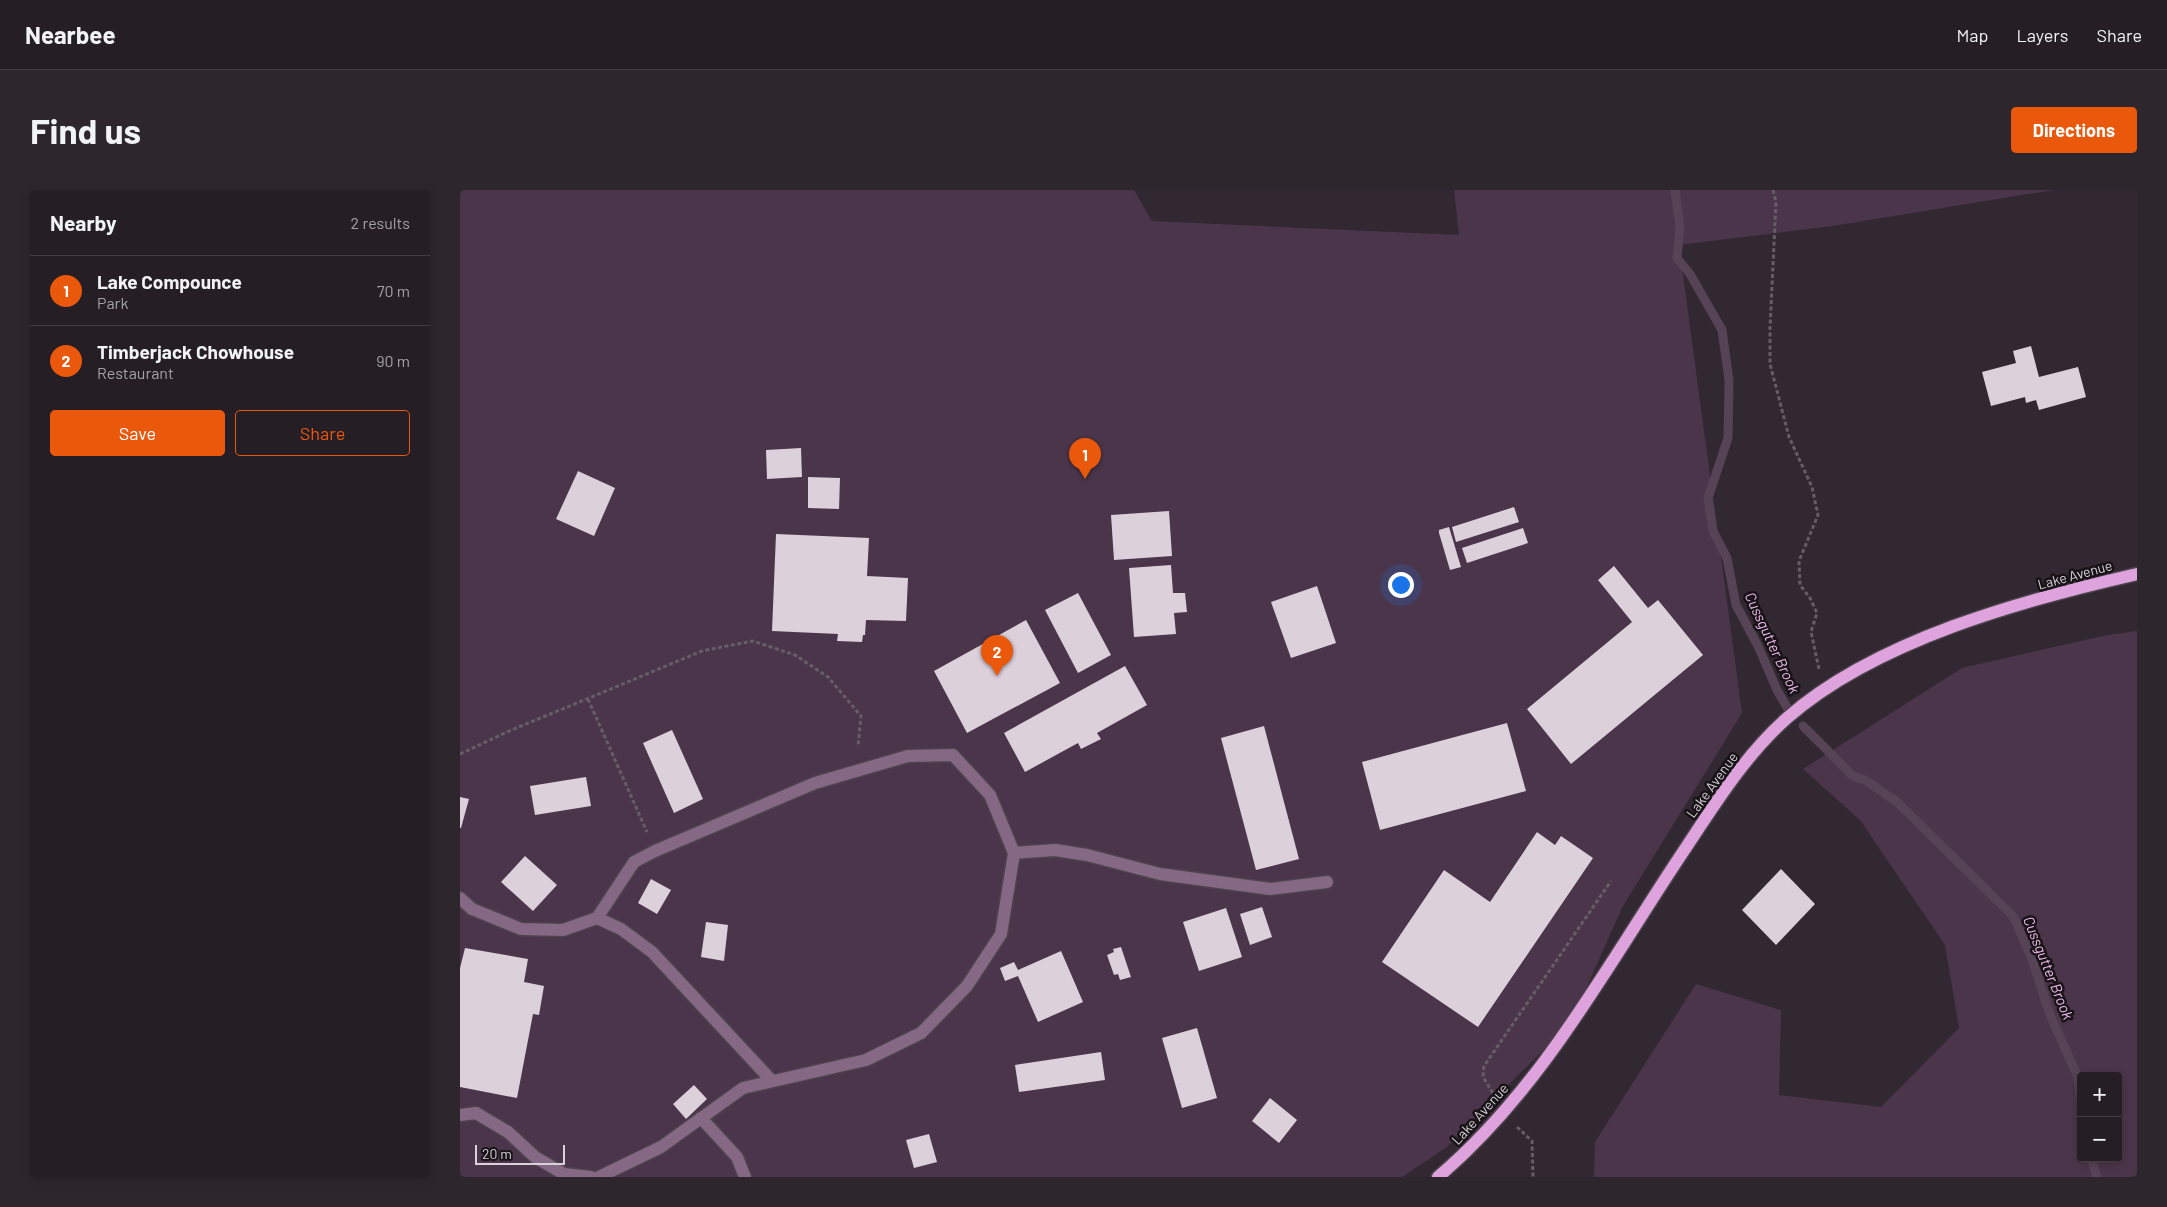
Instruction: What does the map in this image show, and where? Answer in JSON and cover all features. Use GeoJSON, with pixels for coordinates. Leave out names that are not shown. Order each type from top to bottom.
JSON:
{"type":"FeatureCollection","features":[{"type":"Feature","properties":{"kind":"main road","name":"Lake Avenue"},"geometry":{"type":"LineString","coordinates":[[1438,1177],[1462,1157],[1525,1086],[1571,1022],[1720,795],[1751,755],[1786,718],[1825,689],[1913,643],[2036,600],[2137,574]]}},
{"type":"Feature","properties":{"kind":"street"},"geometry":{"type":"LineString","coordinates":[[460,898],[472,909],[521,929],[563,930],[597,918],[634,862],[655,851],[815,782],[908,756],[953,755],[990,795],[1014,853],[1001,934],[967,986],[921,1033],[866,1060],[743,1088],[662,1147],[599,1177]]}},
{"type":"Feature","properties":{"kind":"street"},"geometry":{"type":"LineString","coordinates":[[1014,853],[1055,850],[1087,855],[1160,874],[1270,889],[1327,882]]}},
{"type":"Feature","properties":{"kind":"street"},"geometry":{"type":"LineString","coordinates":[[597,918],[621,929],[652,952],[772,1081]]}},
{"type":"Feature","properties":{"kind":"street"},"geometry":{"type":"LineString","coordinates":[[460,1115],[476,1113],[508,1132],[535,1157],[564,1174],[591,1177]]}},
{"type":"Feature","properties":{"kind":"street"},"geometry":{"type":"LineString","coordinates":[[701,1118],[737,1157],[745,1177]]}},
{"type":"Feature","properties":{"kind":"path"},"geometry":{"type":"LineString","coordinates":[[1772,190],[1776,202],[1770,364],[1788,437],[1812,487],[1818,515],[1799,561],[1800,585],[1810,598],[1817,613],[1811,632],[1815,657],[1825,689]]}},
{"type":"Feature","properties":{"kind":"path"},"geometry":{"type":"LineString","coordinates":[[460,754],[506,732],[588,700],[702,651],[753,641],[795,655],[828,677],[861,716],[855,770]]}},
{"type":"Feature","properties":{"kind":"path"},"geometry":{"type":"LineString","coordinates":[[588,700],[655,851]]}},
{"type":"Feature","properties":{"kind":"path"},"geometry":{"type":"LineString","coordinates":[[1533,1177],[1532,1141],[1522,1134],[1483,1076],[1484,1066],[1611,881]]}},
{"type":"Feature","properties":{"kind":"shaded area"},"geometry":{"type":"Polygon","coordinates":[[[460,190],[1134,190],[1152,221],[1459,235],[1454,190],[2053,190],[1833,226],[1679,245],[1742,713],[1623,906],[1571,1022],[1447,1147],[1402,1177],[460,1177],[460,190]]]}},
{"type":"Feature","properties":{"kind":"shaded area"},"geometry":{"type":"Polygon","coordinates":[[[2137,631],[2137,1177],[1594,1177],[1595,1142],[1696,984],[1781,1010],[1779,1095],[1881,1107],[1959,1028],[1945,945],[1860,820],[1803,769],[1962,668],[2107,635],[2137,631]]]}},
{"type":"Feature","properties":{"kind":"building"},"geometry":{"type":"Polygon","coordinates":[[[2031,346],[2039,377],[2078,367],[2086,397],[2039,410],[2036,400],[2026,403],[2025,397],[1991,406],[1982,372],[2016,363],[2013,351],[2031,346]]]}},
{"type":"Feature","properties":{"kind":"building"},"geometry":{"type":"Polygon","coordinates":[[[801,448],[802,477],[767,479],[766,450],[801,448]]]}},
{"type":"Feature","properties":{"kind":"building"},"geometry":{"type":"Polygon","coordinates":[[[578,471],[615,488],[594,536],[556,519],[578,471]]]}},
{"type":"Feature","properties":{"kind":"building"},"geometry":{"type":"Polygon","coordinates":[[[808,477],[840,478],[839,509],[808,508],[808,477]]]}},
{"type":"Feature","properties":{"kind":"building"},"geometry":{"type":"Polygon","coordinates":[[[1514,507],[1519,522],[1456,542],[1452,527],[1514,507]]]}},
{"type":"Feature","properties":{"kind":"building"},"geometry":{"type":"Polygon","coordinates":[[[1169,511],[1172,556],[1114,560],[1111,515],[1169,511]]]}},
{"type":"Feature","properties":{"kind":"building"},"geometry":{"type":"Polygon","coordinates":[[[1449,527],[1461,567],[1450,570],[1439,533],[1439,530],[1449,527]]]}},
{"type":"Feature","properties":{"kind":"building"},"geometry":{"type":"Polygon","coordinates":[[[1523,528],[1528,543],[1467,563],[1462,548],[1523,528]]]}},
{"type":"Feature","properties":{"kind":"building"},"geometry":{"type":"Polygon","coordinates":[[[776,534],[869,538],[867,576],[908,578],[906,621],[866,620],[865,635],[863,635],[862,642],[837,641],[838,634],[772,631],[776,534]]]}},
{"type":"Feature","properties":{"kind":"building"},"geometry":{"type":"Polygon","coordinates":[[[1171,565],[1173,593],[1185,593],[1187,612],[1174,613],[1176,634],[1134,637],[1129,568],[1171,565]]]}},
{"type":"Feature","properties":{"kind":"building"},"geometry":{"type":"Polygon","coordinates":[[[1614,566],[1648,608],[1658,600],[1703,655],[1571,764],[1527,709],[1632,622],[1598,580],[1614,566]]]}},
{"type":"Feature","properties":{"kind":"building"},"geometry":{"type":"Polygon","coordinates":[[[1317,586],[1336,643],[1291,658],[1271,602],[1317,586]]]}},
{"type":"Feature","properties":{"kind":"building"},"geometry":{"type":"Polygon","coordinates":[[[1078,593],[1111,655],[1078,673],[1045,610],[1078,593]]]}},
{"type":"Feature","properties":{"kind":"building"},"geometry":{"type":"Polygon","coordinates":[[[1026,620],[1060,683],[967,733],[934,671],[1026,620]]]}},
{"type":"Feature","properties":{"kind":"building"},"geometry":{"type":"Polygon","coordinates":[[[1125,666],[1147,705],[1097,733],[1101,739],[1081,749],[1078,743],[1025,772],[1004,733],[1125,666]]]}},
{"type":"Feature","properties":{"kind":"building"},"geometry":{"type":"Polygon","coordinates":[[[1507,723],[1526,791],[1380,830],[1362,762],[1507,723]]]}},
{"type":"Feature","properties":{"kind":"building"},"geometry":{"type":"Polygon","coordinates":[[[1264,726],[1299,859],[1256,870],[1221,738],[1264,726]]]}},
{"type":"Feature","properties":{"kind":"building"},"geometry":{"type":"Polygon","coordinates":[[[672,730],[703,799],[674,813],[643,743],[672,730]]]}},
{"type":"Feature","properties":{"kind":"building"},"geometry":{"type":"Polygon","coordinates":[[[586,777],[591,806],[535,815],[530,786],[586,777]]]}},
{"type":"Feature","properties":{"kind":"building"},"geometry":{"type":"Polygon","coordinates":[[[460,797],[469,799],[461,828],[460,828],[460,797]]]}},
{"type":"Feature","properties":{"kind":"building"},"geometry":{"type":"Polygon","coordinates":[[[1537,832],[1555,845],[1561,836],[1593,858],[1478,1027],[1382,962],[1444,870],[1490,902],[1537,832]]]}},
{"type":"Feature","properties":{"kind":"building"},"geometry":{"type":"Polygon","coordinates":[[[525,856],[557,885],[533,911],[501,882],[525,856]]]}},
{"type":"Feature","properties":{"kind":"building"},"geometry":{"type":"Polygon","coordinates":[[[1781,869],[1815,904],[1776,945],[1742,910],[1781,869]]]}},
{"type":"Feature","properties":{"kind":"building"},"geometry":{"type":"Polygon","coordinates":[[[651,879],[671,890],[657,914],[638,903],[651,879]]]}},
{"type":"Feature","properties":{"kind":"building"},"geometry":{"type":"Polygon","coordinates":[[[1262,907],[1272,937],[1250,945],[1240,914],[1262,907]]]}},
{"type":"Feature","properties":{"kind":"building"},"geometry":{"type":"Polygon","coordinates":[[[1226,908],[1242,957],[1199,971],[1183,922],[1226,908]]]}},
{"type":"Feature","properties":{"kind":"building"},"geometry":{"type":"Polygon","coordinates":[[[706,922],[728,925],[724,961],[701,957],[706,922]]]}},
{"type":"Feature","properties":{"kind":"building"},"geometry":{"type":"Polygon","coordinates":[[[1121,947],[1131,977],[1120,980],[1118,974],[1114,975],[1107,955],[1114,952],[1113,949],[1121,947]]]}},
{"type":"Feature","properties":{"kind":"building"},"geometry":{"type":"Polygon","coordinates":[[[465,948],[528,959],[524,982],[544,986],[539,1015],[533,1014],[517,1098],[460,1087],[460,968],[465,948]]]}},
{"type":"Feature","properties":{"kind":"building"},"geometry":{"type":"Polygon","coordinates":[[[1061,951],[1083,1002],[1038,1022],[1018,976],[1005,981],[1000,968],[1014,962],[1018,970],[1061,951]]]}},
{"type":"Feature","properties":{"kind":"building"},"geometry":{"type":"Polygon","coordinates":[[[1197,1028],[1217,1098],[1182,1108],[1162,1038],[1197,1028]]]}},
{"type":"Feature","properties":{"kind":"building"},"geometry":{"type":"Polygon","coordinates":[[[1101,1052],[1105,1080],[1019,1092],[1015,1065],[1101,1052]]]}},
{"type":"Feature","properties":{"kind":"building"},"geometry":{"type":"Polygon","coordinates":[[[694,1085],[707,1099],[686,1119],[673,1104],[694,1085]]]}},
{"type":"Feature","properties":{"kind":"building"},"geometry":{"type":"Polygon","coordinates":[[[1270,1098],[1297,1120],[1279,1143],[1252,1121],[1270,1098]]]}},
{"type":"Feature","properties":{"kind":"building"},"geometry":{"type":"Polygon","coordinates":[[[929,1134],[937,1162],[914,1168],[906,1140],[929,1134]]]}},
{"type":"Feature","properties":{"kind":"waterway","name":"Cussgutter Brook"},"geometry":{"type":"LineString","coordinates":[[1675,190],[1680,227],[1677,258],[1690,274],[1722,330],[1729,380],[1728,438],[1708,498],[1713,531],[1727,558],[1736,605],[1788,709]]}},
{"type":"Feature","properties":{"kind":"waterway","name":"Cussgutter Brook"},"geometry":{"type":"LineString","coordinates":[[1803,726],[1853,776],[1867,781],[1897,802],[2013,916],[2032,959],[2050,1015],[2077,1075]]}},
{"type":"Feature","properties":{"kind":"waterway","name":"Cussgutter Brook"},"geometry":{"type":"LineString","coordinates":[[2092,1162],[2097,1177]]}},
{"type":"Feature","properties":{"kind":"place","name":"Lake Compounce"},"geometry":{"type":"Point","coordinates":[1085,479]}},
{"type":"Feature","properties":{"kind":"place","name":"Timberjack Chowhouse"},"geometry":{"type":"Point","coordinates":[997,676]}}]}
